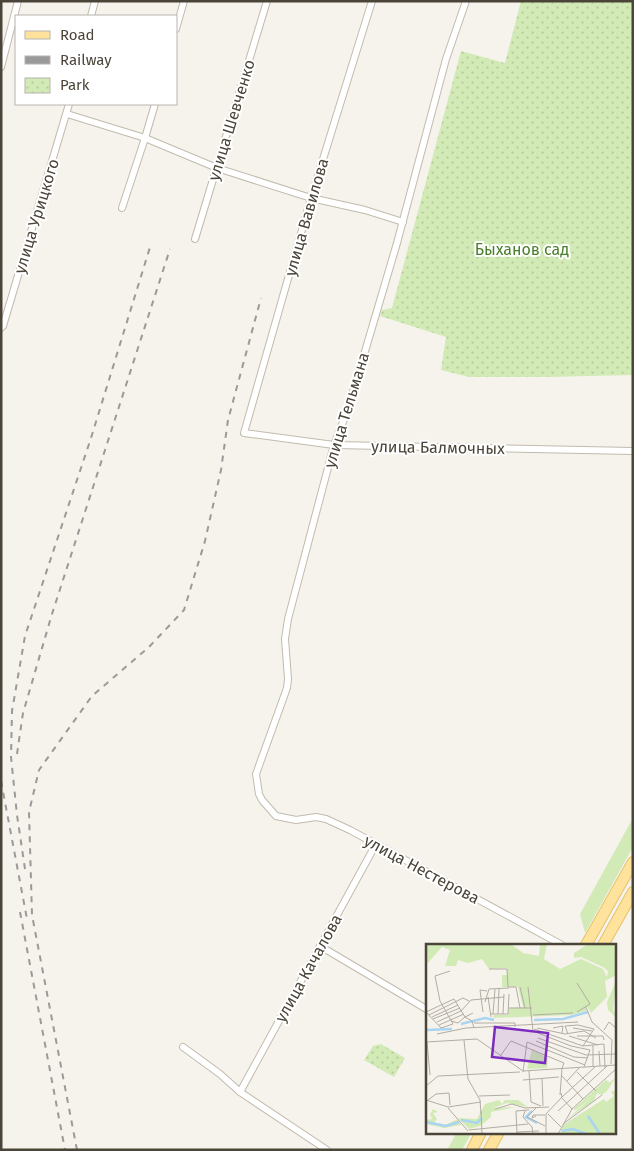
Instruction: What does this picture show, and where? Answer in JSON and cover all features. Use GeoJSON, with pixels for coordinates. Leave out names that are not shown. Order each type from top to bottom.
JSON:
{"type":"FeatureCollection","features":[{"type":"Feature","properties":{"kind":"main road"},"geometry":{"type":"LineString","coordinates":[[587,944],[633,862]]}},
{"type":"Feature","properties":{"kind":"main road"},"geometry":{"type":"LineString","coordinates":[[604,944],[633,892]]}},
{"type":"Feature","properties":{"kind":"main road"},"geometry":{"type":"LineString","coordinates":[[472,1150],[481,1134]]}},
{"type":"Feature","properties":{"kind":"main road"},"geometry":{"type":"LineString","coordinates":[[489,1150],[498,1134]]}},
{"type":"Feature","properties":{"kind":"street"},"geometry":{"type":"LineString","coordinates":[[1,67],[18,1]]}},
{"type":"Feature","properties":{"kind":"street"},"geometry":{"type":"LineString","coordinates":[[91,15],[95,1]]}},
{"type":"Feature","properties":{"kind":"street"},"geometry":{"type":"LineString","coordinates":[[178,22],[184,1]]}},
{"type":"Feature","properties":{"kind":"street","name":"улица Шевченко"},"geometry":{"type":"LineString","coordinates":[[195,239],[268,1]]}},
{"type":"Feature","properties":{"kind":"street","name":"улица Вавилова"},"geometry":{"type":"LineString","coordinates":[[244,433],[311,198],[372,1]]}},
{"type":"Feature","properties":{"kind":"street","name":"улица Тельмана"},"geometry":{"type":"LineString","coordinates":[[276,816],[259,794],[256,774],[288,679],[285,639],[288,619],[334,445],[348,409],[403,222],[446,59],[466,1]]}},
{"type":"Feature","properties":{"kind":"street","name":"улица Урицкого"},"geometry":{"type":"LineString","coordinates":[[1,328],[69,105]]}},
{"type":"Feature","properties":{"kind":"street"},"geometry":{"type":"LineString","coordinates":[[122,208],[155,105]]}},
{"type":"Feature","properties":{"kind":"street"},"geometry":{"type":"LineString","coordinates":[[67,114],[145,138],[217,168],[311,198],[365,210],[403,222]]}},
{"type":"Feature","properties":{"kind":"street","name":"улица Балмочных"},"geometry":{"type":"LineString","coordinates":[[244,433],[334,445],[633,451]]}},
{"type":"Feature","properties":{"kind":"street","name":"улица Нестерова"},"geometry":{"type":"LineString","coordinates":[[276,816],[296,820],[316,817],[326,819],[350,830],[560,944]]}},
{"type":"Feature","properties":{"kind":"street","name":"улица Качалова"},"geometry":{"type":"LineString","coordinates":[[240,1092],[376,844]]}},
{"type":"Feature","properties":{"kind":"street"},"geometry":{"type":"LineString","coordinates":[[320,946],[426,1009]]}},
{"type":"Feature","properties":{"kind":"street"},"geometry":{"type":"LineString","coordinates":[[183,1047],[220,1074],[240,1092],[327,1150]]}},
{"type":"Feature","properties":{"kind":"green space","name":"Быханов сад"},"geometry":{"type":"Polygon","coordinates":[[[521,1],[633,1],[633,375],[469,377],[441,370],[446,337],[380,316],[382,310],[392,308],[461,51],[505,63],[521,1]]]}},
{"type":"Feature","properties":{"kind":"green space"},"geometry":{"type":"Polygon","coordinates":[[[633,818],[633,847],[585,933],[580,914],[633,818]]]}},
{"type":"Feature","properties":{"kind":"green space"},"geometry":{"type":"Polygon","coordinates":[[[381,1044],[405,1058],[394,1077],[364,1060],[373,1046],[381,1044]]]}},
{"type":"Feature","properties":{"kind":"green space"},"geometry":{"type":"Polygon","coordinates":[[[456,1134],[471,1134],[462,1150],[447,1150],[456,1134]]]}},
{"type":"Feature","properties":{"kind":"railway"},"geometry":{"type":"LineString","coordinates":[[25,869],[11,757],[12,711],[25,636],[91,438],[151,244]]}},
{"type":"Feature","properties":{"kind":"railway"},"geometry":{"type":"LineString","coordinates":[[17,754],[23,713],[52,614],[170,249]]}},
{"type":"Feature","properties":{"kind":"railway"},"geometry":{"type":"LineString","coordinates":[[77,1150],[32,915],[29,812],[39,770],[92,696],[149,647],[184,610],[205,541],[221,470],[228,420],[261,298]]}},
{"type":"Feature","properties":{"kind":"railway"},"geometry":{"type":"LineString","coordinates":[[1,781],[27,919]]}},
{"type":"Feature","properties":{"kind":"railway"},"geometry":{"type":"LineString","coordinates":[[20,912],[65,1150]]}}]}
